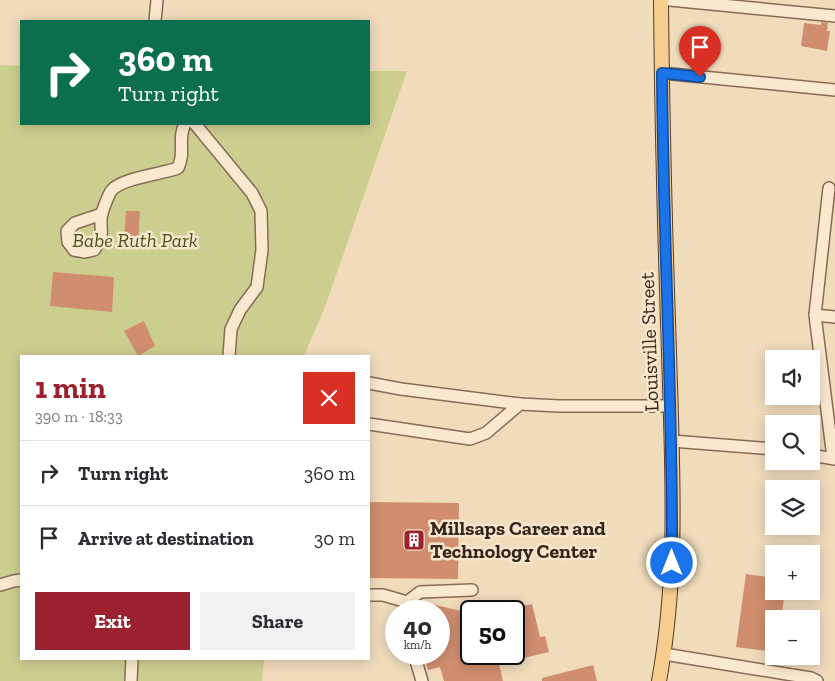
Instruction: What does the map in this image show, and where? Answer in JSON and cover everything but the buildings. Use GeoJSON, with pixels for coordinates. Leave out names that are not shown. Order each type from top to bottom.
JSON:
{"type":"FeatureCollection","features":[{"type":"Feature","properties":{"kind":"main road","name":"Louisville Street"},"geometry":{"type":"LineString","coordinates":[[659,681],[664,654],[672,563],[672,440],[663,176],[661,0]]}},
{"type":"Feature","properties":{"kind":"street"},"geometry":{"type":"LineString","coordinates":[[155,20],[156,0]]}},
{"type":"Feature","properties":{"kind":"street"},"geometry":{"type":"LineString","coordinates":[[670,0],[835,16]]}},
{"type":"Feature","properties":{"kind":"street"},"geometry":{"type":"LineString","coordinates":[[662,73],[835,90]]}},
{"type":"Feature","properties":{"kind":"street"},"geometry":{"type":"LineString","coordinates":[[102,214],[112,190],[130,180],[162,174],[178,168],[183,159],[181,131],[184,125]]}},
{"type":"Feature","properties":{"kind":"street"},"geometry":{"type":"LineString","coordinates":[[196,125],[252,193],[261,211],[262,250],[257,287],[240,310],[231,329],[228,355]]}},
{"type":"Feature","properties":{"kind":"street"},"geometry":{"type":"LineString","coordinates":[[820,456],[834,458],[815,315],[829,188]]}},
{"type":"Feature","properties":{"kind":"street"},"geometry":{"type":"LineString","coordinates":[[815,315],[835,317]]}},
{"type":"Feature","properties":{"kind":"street"},"geometry":{"type":"LineString","coordinates":[[370,383],[520,404],[671,406]]}},
{"type":"Feature","properties":{"kind":"street"},"geometry":{"type":"LineString","coordinates":[[370,424],[470,439],[486,433],[520,404]]}},
{"type":"Feature","properties":{"kind":"street"},"geometry":{"type":"LineString","coordinates":[[672,440],[765,448]]}},
{"type":"Feature","properties":{"kind":"street"},"geometry":{"type":"LineString","coordinates":[[0,586],[20,580]]}},
{"type":"Feature","properties":{"kind":"street"},"geometry":{"type":"LineString","coordinates":[[413,600],[420,592],[472,590]]}},
{"type":"Feature","properties":{"kind":"street"},"geometry":{"type":"LineString","coordinates":[[370,594],[383,596],[392,600]]}},
{"type":"Feature","properties":{"kind":"street"},"geometry":{"type":"LineString","coordinates":[[664,654],[811,678],[817,681]]}},
{"type":"Feature","properties":{"kind":"street"},"geometry":{"type":"LineString","coordinates":[[131,681],[132,660]]}},
{"type":"Feature","properties":{"kind":"street"},"geometry":{"type":"LineString","coordinates":[[417,665],[422,681]]}},
{"type":"Feature","properties":{"kind":"green space","name":"Babe Ruth Park"},"geometry":{"type":"Polygon","coordinates":[[[0,65],[20,66],[20,125],[370,125],[370,71],[407,71],[325,307],[304,355],[20,355],[20,660],[264,660],[262,681],[0,681],[0,65]]]}},
{"type":"Feature","properties":{"kind":"place","name":"Millsaps Career and Technology Center"},"geometry":{"type":"Point","coordinates":[414,540]}},
{"type":"Feature","properties":{"kind":"route"},"geometry":{"type":"LineString","coordinates":[[672,563],[672,440],[663,176],[662,73],[700,77]]}}]}
